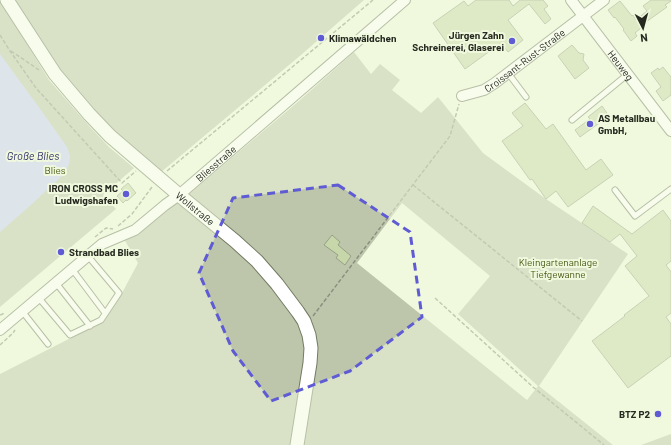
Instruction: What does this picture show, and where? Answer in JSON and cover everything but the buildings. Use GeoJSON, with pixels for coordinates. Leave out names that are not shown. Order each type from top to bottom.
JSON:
{"type":"FeatureCollection","features":[{"type":"Feature","properties":{"kind":"street","name":"Wollstraße"},"geometry":{"type":"LineString","coordinates":[[7,0],[55,74],[89,114],[110,136],[235,241],[257,262],[277,284],[304,321],[309,335],[311,348],[297,445]]}},
{"type":"Feature","properties":{"kind":"street","name":"Bliesstraße"},"geometry":{"type":"LineString","coordinates":[[0,330],[87,255],[102,244],[135,230],[179,195],[405,0]]}},
{"type":"Feature","properties":{"kind":"street","name":"Heuweg"},"geometry":{"type":"LineString","coordinates":[[571,0],[670,127]]}},
{"type":"Feature","properties":{"kind":"street","name":"Croissant-Rust-Straße"},"geometry":{"type":"LineString","coordinates":[[462,96],[484,90],[604,0]]}},
{"type":"Feature","properties":{"kind":"lane"},"geometry":{"type":"LineString","coordinates":[[508,73],[526,97]]}},
{"type":"Feature","properties":{"kind":"lane"},"geometry":{"type":"LineString","coordinates":[[572,120],[628,74]]}},
{"type":"Feature","properties":{"kind":"lane"},"geometry":{"type":"LineString","coordinates":[[615,190],[635,216],[671,189]]}},
{"type":"Feature","properties":{"kind":"lane"},"geometry":{"type":"LineString","coordinates":[[38,297],[70,335],[101,320],[119,293],[87,255]]}},
{"type":"Feature","properties":{"kind":"lane"},"geometry":{"type":"LineString","coordinates":[[72,268],[105,313]]}},
{"type":"Feature","properties":{"kind":"lane"},"geometry":{"type":"LineString","coordinates":[[55,282],[90,326]]}},
{"type":"Feature","properties":{"kind":"lane"},"geometry":{"type":"LineString","coordinates":[[22,311],[48,344]]}},
{"type":"Feature","properties":{"kind":"path"},"geometry":{"type":"LineString","coordinates":[[159,178],[373,0]]}},
{"type":"Feature","properties":{"kind":"path"},"geometry":{"type":"LineString","coordinates":[[0,35],[36,88],[122,184],[143,164]]}},
{"type":"Feature","properties":{"kind":"path"},"geometry":{"type":"LineString","coordinates":[[10,51],[37,68],[49,78],[55,74]]}},
{"type":"Feature","properties":{"kind":"path"},"geometry":{"type":"LineString","coordinates":[[304,321],[312,317],[450,136],[462,96]]}},
{"type":"Feature","properties":{"kind":"path"},"geometry":{"type":"LineString","coordinates":[[413,185],[582,321]]}},
{"type":"Feature","properties":{"kind":"path"},"geometry":{"type":"LineString","coordinates":[[435,298],[533,387],[604,445]]}},
{"type":"Feature","properties":{"kind":"highlighted area"},"geometry":{"type":"Polygon","coordinates":[[[338,185],[410,232],[422,317],[350,371],[271,401],[233,351],[199,273],[233,198],[338,185]]]}},
{"type":"Feature","properties":{"kind":"green space","name":"Blies"},"geometry":{"type":"Polygon","coordinates":[[[0,0],[49,80],[109,147],[134,168],[103,195],[116,209],[0,307],[0,0]]]}},
{"type":"Feature","properties":{"kind":"green space"},"geometry":{"type":"Polygon","coordinates":[[[12,0],[364,0],[301,55],[160,173],[115,134],[58,73],[12,0]]]}},
{"type":"Feature","properties":{"kind":"green space","name":"Kleingartenanlage Tiefgewanne"},"geometry":{"type":"Polygon","coordinates":[[[354,52],[371,74],[380,64],[400,80],[392,90],[421,113],[438,97],[483,153],[546,199],[628,254],[539,386],[613,445],[0,445],[0,374],[104,321],[122,293],[138,263],[124,239],[138,232],[188,195],[354,52]],[[402,203],[357,263],[527,400],[538,386],[458,314],[490,276],[402,203]]]}},
{"type":"Feature","properties":{"kind":"green space"},"geometry":{"type":"Polygon","coordinates":[[[671,434],[671,445],[641,445],[671,434]]]}},
{"type":"Feature","properties":{"kind":"water","name":"Große Blies"},"geometry":{"type":"Polygon","coordinates":[[[0,54],[67,147],[70,156],[69,164],[65,173],[0,232],[0,54]]]}},
{"type":"Feature","properties":{"kind":"place","name":"Klimawäldchen"},"geometry":{"type":"Point","coordinates":[321,38]}},
{"type":"Feature","properties":{"kind":"place","name":"Jürgen Zahn Schreinerei, Glaserei"},"geometry":{"type":"Point","coordinates":[512,41]}},
{"type":"Feature","properties":{"kind":"place","name":"AS Metallbau GmbH,"},"geometry":{"type":"Point","coordinates":[590,124]}},
{"type":"Feature","properties":{"kind":"place","name":"IRON CROSS MC Ludwigshafen"},"geometry":{"type":"Point","coordinates":[126,194]}},
{"type":"Feature","properties":{"kind":"place","name":"Strandbad Blies"},"geometry":{"type":"Point","coordinates":[61,252]}},
{"type":"Feature","properties":{"kind":"place","name":"BTZ P2"},"geometry":{"type":"Point","coordinates":[658,414]}}]}
